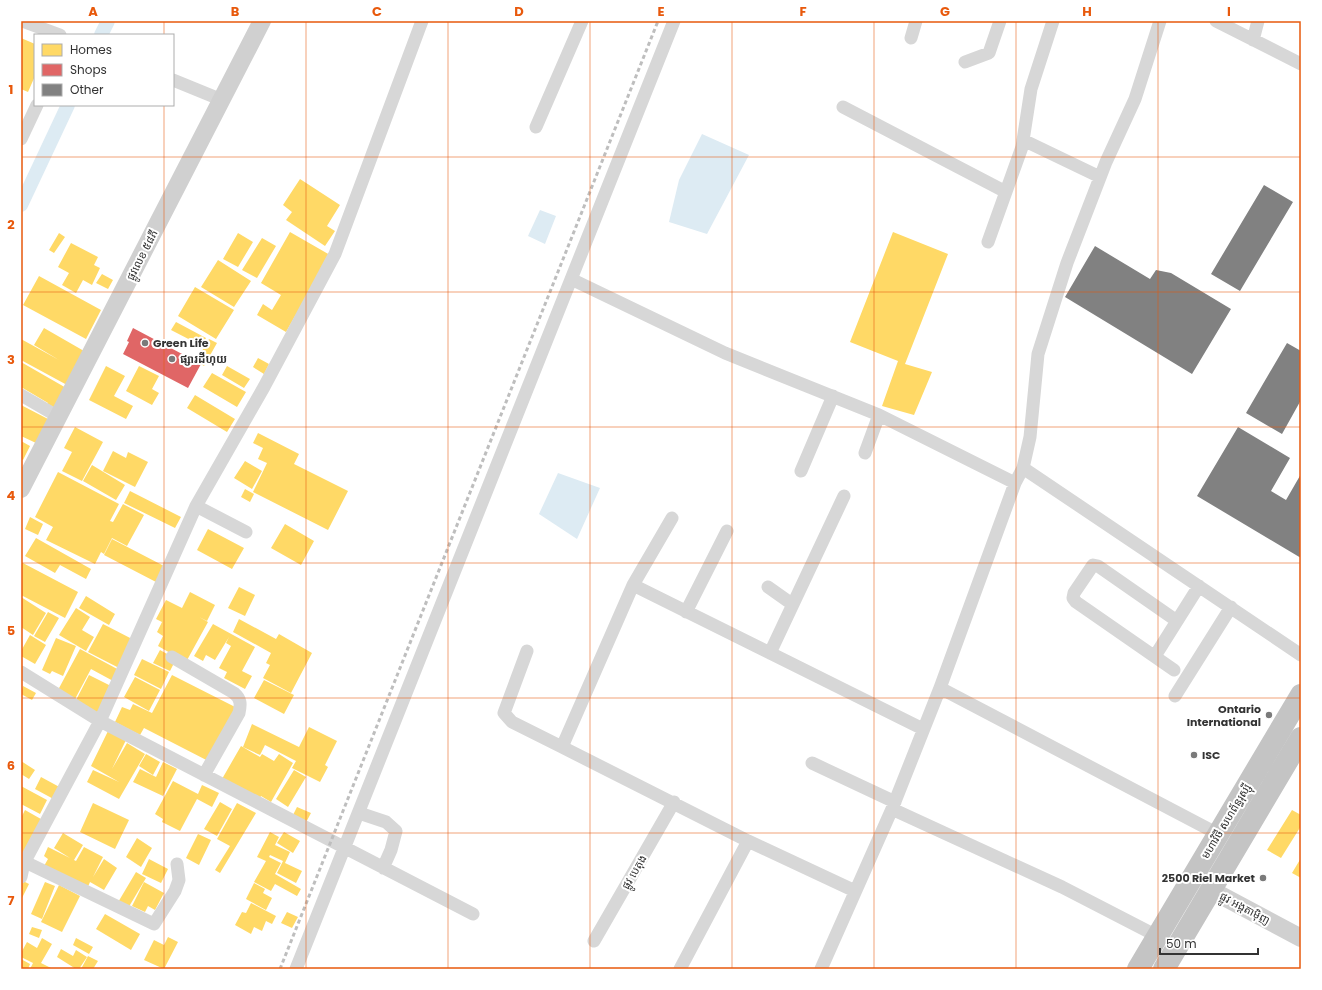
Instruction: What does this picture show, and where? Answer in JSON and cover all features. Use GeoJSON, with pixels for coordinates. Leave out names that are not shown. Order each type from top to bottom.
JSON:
{"type":"FeatureCollection","features":[{"type":"Feature","properties":{"kind":"highway","name":"មហាវិថី សហព័ន្ធរុស្ស៊ី"},"geometry":{"type":"LineString","coordinates":[[1138,969],[1301,695]]}},
{"type":"Feature","properties":{"kind":"highway","name":"មហាវិថី សហព័ន្ធរុស្ស៊ី"},"geometry":{"type":"LineString","coordinates":[[1164,969],[1301,738]]}},
{"type":"Feature","properties":{"kind":"street"},"geometry":{"type":"LineString","coordinates":[[22,21],[57,34]]}},
{"type":"Feature","properties":{"kind":"street","name":"ផ្លូវលេខ ៥៨ភី"},"geometry":{"type":"LineString","coordinates":[[21,489],[262,21]]}},
{"type":"Feature","properties":{"kind":"street"},"geometry":{"type":"LineString","coordinates":[[21,877],[22,862],[100,721],[196,506],[264,387],[335,254],[422,21]]}},
{"type":"Feature","properties":{"kind":"street"},"geometry":{"type":"LineString","coordinates":[[536,127],[582,21]]}},
{"type":"Feature","properties":{"kind":"street"},"geometry":{"type":"LineString","coordinates":[[296,969],[674,21]]}},
{"type":"Feature","properties":{"kind":"street"},"geometry":{"type":"LineString","coordinates":[[911,38],[916,21]]}},
{"type":"Feature","properties":{"kind":"street"},"geometry":{"type":"LineString","coordinates":[[966,62],[989,53],[1000,21]]}},
{"type":"Feature","properties":{"kind":"street"},"geometry":{"type":"LineString","coordinates":[[988,242],[1023,140],[1031,88],[1053,21]]}},
{"type":"Feature","properties":{"kind":"street"},"geometry":{"type":"LineString","coordinates":[[821,969],[894,806],[940,688],[1015,483],[1023,468],[1030,437],[1038,354],[1067,263],[1100,177],[1135,99],[1160,21]]}},
{"type":"Feature","properties":{"kind":"street"},"geometry":{"type":"LineString","coordinates":[[1216,21],[1301,64]]}},
{"type":"Feature","properties":{"kind":"street"},"geometry":{"type":"LineString","coordinates":[[1253,40],[1258,21]]}},
{"type":"Feature","properties":{"kind":"street"},"geometry":{"type":"LineString","coordinates":[[174,80],[222,100]]}},
{"type":"Feature","properties":{"kind":"street"},"geometry":{"type":"LineString","coordinates":[[21,138],[37,106]]}},
{"type":"Feature","properties":{"kind":"street"},"geometry":{"type":"LineString","coordinates":[[843,107],[1006,192]]}},
{"type":"Feature","properties":{"kind":"street"},"geometry":{"type":"LineString","coordinates":[[1023,140],[1100,177]]}},
{"type":"Feature","properties":{"kind":"street"},"geometry":{"type":"LineString","coordinates":[[571,279],[725,353],[879,415],[1015,483]]}},
{"type":"Feature","properties":{"kind":"street"},"geometry":{"type":"LineString","coordinates":[[21,395],[58,416]]}},
{"type":"Feature","properties":{"kind":"street"},"geometry":{"type":"LineString","coordinates":[[801,471],[833,396]]}},
{"type":"Feature","properties":{"kind":"street"},"geometry":{"type":"LineString","coordinates":[[865,453],[879,415]]}},
{"type":"Feature","properties":{"kind":"street"},"geometry":{"type":"LineString","coordinates":[[1023,468],[1301,655]]}},
{"type":"Feature","properties":{"kind":"street"},"geometry":{"type":"LineString","coordinates":[[770,652],[844,496]]}},
{"type":"Feature","properties":{"kind":"street"},"geometry":{"type":"LineString","coordinates":[[196,506],[246,532]]}},
{"type":"Feature","properties":{"kind":"street"},"geometry":{"type":"LineString","coordinates":[[562,747],[633,585],[672,518]]}},
{"type":"Feature","properties":{"kind":"street"},"geometry":{"type":"LineString","coordinates":[[686,612],[727,531]]}},
{"type":"Feature","properties":{"kind":"street"},"geometry":{"type":"LineString","coordinates":[[1174,670],[1073,598],[1074,593],[1089,568],[1093,565],[1098,566],[1177,621]]}},
{"type":"Feature","properties":{"kind":"street"},"geometry":{"type":"LineString","coordinates":[[633,585],[923,729]]}},
{"type":"Feature","properties":{"kind":"street"},"geometry":{"type":"LineString","coordinates":[[1154,656],[1199,586]]}},
{"type":"Feature","properties":{"kind":"street"},"geometry":{"type":"LineString","coordinates":[[768,587],[792,604]]}},
{"type":"Feature","properties":{"kind":"street"},"geometry":{"type":"LineString","coordinates":[[1175,696],[1231,607]]}},
{"type":"Feature","properties":{"kind":"street"},"geometry":{"type":"LineString","coordinates":[[527,651],[504,713],[512,722],[674,802],[748,841],[855,891]]}},
{"type":"Feature","properties":{"kind":"street"},"geometry":{"type":"LineString","coordinates":[[172,657],[234,693],[239,697],[241,704],[239,713],[204,775]]}},
{"type":"Feature","properties":{"kind":"street"},"geometry":{"type":"LineString","coordinates":[[21,672],[100,721],[473,914]]}},
{"type":"Feature","properties":{"kind":"street"},"geometry":{"type":"LineString","coordinates":[[940,688],[1218,834]]}},
{"type":"Feature","properties":{"kind":"street"},"geometry":{"type":"LineString","coordinates":[[812,763],[894,806],[1062,887],[1157,936]]}},
{"type":"Feature","properties":{"kind":"street","name":"ផ្លូវ បេតុង"},"geometry":{"type":"LineString","coordinates":[[594,941],[674,802]]}},
{"type":"Feature","properties":{"kind":"street"},"geometry":{"type":"LineString","coordinates":[[359,813],[386,822],[396,831],[391,850],[383,868]]}},
{"type":"Feature","properties":{"kind":"street"},"geometry":{"type":"LineString","coordinates":[[680,969],[748,841]]}},
{"type":"Feature","properties":{"kind":"street"},"geometry":{"type":"LineString","coordinates":[[22,862],[154,924],[175,891],[179,880],[177,864]]}},
{"type":"Feature","properties":{"kind":"street","name":"ផ្លូវ អង្តតាម៉ិញ"},"geometry":{"type":"LineString","coordinates":[[1211,890],[1301,938]]}},
{"type":"Feature","properties":{"kind":"shaded area"},"geometry":{"type":"Polygon","coordinates":[[[702,134],[749,155],[707,234],[669,222],[679,180],[702,134]]]}},
{"type":"Feature","properties":{"kind":"shaded area"},"geometry":{"type":"Polygon","coordinates":[[[540,210],[556,216],[545,244],[528,236],[540,210]]]}},
{"type":"Feature","properties":{"kind":"shaded area"},"geometry":{"type":"Polygon","coordinates":[[[558,473],[600,488],[577,539],[539,514],[558,473]]]}},
{"type":"Feature","properties":{"kind":"building: Homes"},"geometry":{"type":"Polygon","coordinates":[[[21,38],[34,44],[34,78],[28,92],[21,89],[21,38]]]}},
{"type":"Feature","properties":{"kind":"building: Homes"},"geometry":{"type":"Polygon","coordinates":[[[300,179],[340,205],[327,226],[335,231],[325,246],[286,220],[292,212],[283,205],[300,179]]]}},
{"type":"Feature","properties":{"kind":"building: Homes"},"geometry":{"type":"Polygon","coordinates":[[[290,232],[330,255],[286,332],[257,315],[263,304],[272,310],[281,295],[261,283],[290,232]]]}},
{"type":"Feature","properties":{"kind":"building: Homes"},"geometry":{"type":"Polygon","coordinates":[[[893,232],[948,254],[905,364],[932,372],[914,415],[882,406],[898,361],[850,342],[893,232]]]}},
{"type":"Feature","properties":{"kind":"building: Homes"},"geometry":{"type":"Polygon","coordinates":[[[59,233],[65,237],[54,253],[49,250],[59,233]]]}},
{"type":"Feature","properties":{"kind":"building: Homes"},"geometry":{"type":"Polygon","coordinates":[[[238,233],[253,242],[238,267],[223,259],[238,233]]]}},
{"type":"Feature","properties":{"kind":"building: Homes"},"geometry":{"type":"Polygon","coordinates":[[[262,238],[276,246],[257,278],[242,270],[262,238]]]}},
{"type":"Feature","properties":{"kind":"building: Homes"},"geometry":{"type":"Polygon","coordinates":[[[71,243],[98,257],[94,265],[100,268],[92,285],[83,280],[76,293],[62,285],[69,273],[58,267],[71,243]]]}},
{"type":"Feature","properties":{"kind":"building: Homes"},"geometry":{"type":"Polygon","coordinates":[[[218,260],[251,281],[234,307],[201,287],[218,260]]]}},
{"type":"Feature","properties":{"kind":"building: Homes"},"geometry":{"type":"Polygon","coordinates":[[[102,274],[113,280],[108,289],[96,283],[102,274]]]}},
{"type":"Feature","properties":{"kind":"building: Homes"},"geometry":{"type":"Polygon","coordinates":[[[39,276],[101,310],[86,339],[23,305],[39,276]]]}},
{"type":"Feature","properties":{"kind":"building: Homes"},"geometry":{"type":"Polygon","coordinates":[[[195,287],[234,310],[216,339],[178,316],[195,287]]]}},
{"type":"Feature","properties":{"kind":"building: Homes"},"geometry":{"type":"Polygon","coordinates":[[[176,322],[206,338],[202,346],[171,330],[176,322]]]}},
{"type":"Feature","properties":{"kind":"building: Homes"},"geometry":{"type":"Polygon","coordinates":[[[44,328],[84,351],[67,385],[21,360],[21,339],[59,360],[34,345],[44,328]]]}},
{"type":"Feature","properties":{"kind":"building: Homes"},"geometry":{"type":"Polygon","coordinates":[[[209,339],[217,343],[204,366],[196,361],[209,339]]]}},
{"type":"Feature","properties":{"kind":"building: Homes"},"geometry":{"type":"Polygon","coordinates":[[[258,358],[269,364],[264,374],[253,367],[258,358]]]}},
{"type":"Feature","properties":{"kind":"building: Homes"},"geometry":{"type":"Polygon","coordinates":[[[21,362],[68,389],[55,412],[46,407],[48,403],[21,387],[21,362]]]}},
{"type":"Feature","properties":{"kind":"building: Homes"},"geometry":{"type":"Polygon","coordinates":[[[106,366],[125,376],[114,396],[133,406],[126,419],[89,400],[106,366]]]}},
{"type":"Feature","properties":{"kind":"building: Homes"},"geometry":{"type":"Polygon","coordinates":[[[139,366],[159,376],[152,389],[159,393],[152,405],[126,391],[139,366]]]}},
{"type":"Feature","properties":{"kind":"building: Homes"},"geometry":{"type":"Polygon","coordinates":[[[227,366],[250,379],[244,388],[222,375],[227,366]]]}},
{"type":"Feature","properties":{"kind":"building: Homes"},"geometry":{"type":"Polygon","coordinates":[[[212,373],[246,392],[237,407],[203,387],[212,373]]]}},
{"type":"Feature","properties":{"kind":"building: Homes"},"geometry":{"type":"Polygon","coordinates":[[[195,395],[235,419],[227,432],[187,408],[195,395]]]}},
{"type":"Feature","properties":{"kind":"building: Homes"},"geometry":{"type":"Polygon","coordinates":[[[21,405],[48,419],[36,443],[21,436],[21,405]]]}},
{"type":"Feature","properties":{"kind":"building: Homes"},"geometry":{"type":"Polygon","coordinates":[[[75,427],[103,442],[82,481],[62,471],[72,452],[64,448],[75,427]]]}},
{"type":"Feature","properties":{"kind":"building: Homes"},"geometry":{"type":"Polygon","coordinates":[[[258,433],[299,454],[294,464],[348,491],[328,530],[253,492],[267,463],[258,459],[263,448],[253,443],[258,433]]]}},
{"type":"Feature","properties":{"kind":"building: Homes"},"geometry":{"type":"Polygon","coordinates":[[[21,441],[30,446],[23,460],[21,459],[21,441]]]}},
{"type":"Feature","properties":{"kind":"building: Homes"},"geometry":{"type":"Polygon","coordinates":[[[113,451],[126,458],[128,452],[148,462],[135,487],[103,471],[113,451]]]}},
{"type":"Feature","properties":{"kind":"building: Homes"},"geometry":{"type":"Polygon","coordinates":[[[245,461],[262,471],[252,489],[234,478],[245,461]]]}},
{"type":"Feature","properties":{"kind":"building: Homes"},"geometry":{"type":"Polygon","coordinates":[[[92,465],[125,485],[116,500],[83,481],[92,465]]]}},
{"type":"Feature","properties":{"kind":"building: Homes"},"geometry":{"type":"Polygon","coordinates":[[[58,472],[119,504],[110,521],[113,522],[123,504],[144,515],[127,546],[112,538],[104,554],[101,552],[95,564],[46,540],[53,527],[35,517],[58,472]]]}},
{"type":"Feature","properties":{"kind":"building: Homes"},"geometry":{"type":"Polygon","coordinates":[[[245,489],[254,494],[250,502],[241,497],[245,489]]]}},
{"type":"Feature","properties":{"kind":"building: Homes"},"geometry":{"type":"Polygon","coordinates":[[[130,491],[181,517],[175,528],[124,503],[130,491]]]}},
{"type":"Feature","properties":{"kind":"building: Homes"},"geometry":{"type":"Polygon","coordinates":[[[30,517],[43,524],[38,535],[25,529],[30,517]]]}},
{"type":"Feature","properties":{"kind":"building: Homes"},"geometry":{"type":"Polygon","coordinates":[[[285,524],[314,541],[301,565],[271,548],[285,524]]]}},
{"type":"Feature","properties":{"kind":"building: Homes"},"geometry":{"type":"Polygon","coordinates":[[[208,529],[244,548],[232,569],[197,550],[208,529]]]}},
{"type":"Feature","properties":{"kind":"building: Homes"},"geometry":{"type":"Polygon","coordinates":[[[36,538],[91,569],[86,579],[60,565],[55,573],[25,556],[36,538]]]}},
{"type":"Feature","properties":{"kind":"building: Homes"},"geometry":{"type":"Polygon","coordinates":[[[112,539],[164,566],[156,582],[104,555],[112,539]]]}},
{"type":"Feature","properties":{"kind":"building: Homes"},"geometry":{"type":"Polygon","coordinates":[[[21,562],[78,592],[65,618],[21,595],[21,562]]]}},
{"type":"Feature","properties":{"kind":"building: Homes"},"geometry":{"type":"Polygon","coordinates":[[[239,587],[255,595],[245,616],[228,608],[239,587]]]}},
{"type":"Feature","properties":{"kind":"building: Homes"},"geometry":{"type":"Polygon","coordinates":[[[190,592],[215,605],[207,621],[199,617],[208,622],[186,662],[158,646],[163,636],[157,632],[162,622],[156,619],[166,600],[182,608],[190,592]]]}},
{"type":"Feature","properties":{"kind":"building: Homes"},"geometry":{"type":"Polygon","coordinates":[[[86,596],[115,614],[109,625],[79,608],[86,596]]]}},
{"type":"Feature","properties":{"kind":"building: Homes"},"geometry":{"type":"Polygon","coordinates":[[[21,597],[46,613],[33,635],[21,627],[21,597]]]}},
{"type":"Feature","properties":{"kind":"building: Homes"},"geometry":{"type":"Polygon","coordinates":[[[76,608],[90,617],[82,630],[94,637],[86,651],[59,635],[76,608]]]}},
{"type":"Feature","properties":{"kind":"building: Homes"},"geometry":{"type":"Polygon","coordinates":[[[48,612],[59,618],[45,642],[34,636],[48,612]]]}},
{"type":"Feature","properties":{"kind":"building: Homes"},"geometry":{"type":"Polygon","coordinates":[[[239,619],[276,639],[279,634],[312,653],[291,693],[263,678],[270,665],[266,663],[271,653],[233,632],[239,619]]]}},
{"type":"Feature","properties":{"kind":"building: Homes"},"geometry":{"type":"Polygon","coordinates":[[[103,624],[134,640],[119,668],[88,652],[103,624]]]}},
{"type":"Feature","properties":{"kind":"building: Homes"},"geometry":{"type":"Polygon","coordinates":[[[213,624],[255,647],[242,671],[252,676],[245,689],[224,678],[227,672],[219,668],[231,646],[226,643],[229,637],[215,660],[206,655],[203,661],[194,656],[213,624]]]}},
{"type":"Feature","properties":{"kind":"building: Homes"},"geometry":{"type":"Polygon","coordinates":[[[30,635],[46,645],[35,664],[21,656],[21,651],[30,635]]]}},
{"type":"Feature","properties":{"kind":"building: Homes"},"geometry":{"type":"Polygon","coordinates":[[[56,638],[76,646],[63,676],[52,671],[50,674],[42,670],[56,638]]]}},
{"type":"Feature","properties":{"kind":"building: Homes"},"geometry":{"type":"Polygon","coordinates":[[[80,649],[121,671],[115,682],[91,669],[75,699],[58,690],[80,649]]]}},
{"type":"Feature","properties":{"kind":"building: Homes"},"geometry":{"type":"Polygon","coordinates":[[[160,650],[176,659],[170,671],[153,663],[160,650]]]}},
{"type":"Feature","properties":{"kind":"building: Homes"},"geometry":{"type":"Polygon","coordinates":[[[142,659],[169,672],[161,689],[134,675],[142,659]]]}},
{"type":"Feature","properties":{"kind":"building: Homes"},"geometry":{"type":"Polygon","coordinates":[[[89,675],[117,689],[103,716],[75,702],[89,675]]]}},
{"type":"Feature","properties":{"kind":"building: Homes"},"geometry":{"type":"Polygon","coordinates":[[[172,675],[243,711],[216,765],[144,728],[140,735],[115,722],[122,707],[130,710],[133,704],[152,713],[172,675]]]}},
{"type":"Feature","properties":{"kind":"building: Homes"},"geometry":{"type":"Polygon","coordinates":[[[135,677],[160,690],[149,711],[124,697],[135,677]]]}},
{"type":"Feature","properties":{"kind":"building: Homes"},"geometry":{"type":"Polygon","coordinates":[[[264,680],[294,695],[284,714],[254,698],[264,680]]]}},
{"type":"Feature","properties":{"kind":"building: Homes"},"geometry":{"type":"Polygon","coordinates":[[[23,686],[36,693],[32,700],[21,694],[23,686]]]}},
{"type":"Feature","properties":{"kind":"building: Homes"},"geometry":{"type":"Polygon","coordinates":[[[252,724],[299,747],[309,727],[337,741],[325,765],[328,767],[320,782],[292,768],[296,761],[265,745],[260,755],[243,747],[252,724]]]}},
{"type":"Feature","properties":{"kind":"building: Homes"},"geometry":{"type":"Polygon","coordinates":[[[108,731],[126,740],[112,769],[127,743],[145,754],[119,799],[87,782],[93,770],[119,782],[91,766],[108,731]]]}},
{"type":"Feature","properties":{"kind":"building: Homes"},"geometry":{"type":"Polygon","coordinates":[[[241,746],[260,757],[262,754],[274,761],[279,754],[293,763],[271,802],[261,796],[259,800],[222,779],[241,746]]]}},
{"type":"Feature","properties":{"kind":"building: Homes"},"geometry":{"type":"Polygon","coordinates":[[[146,754],[160,762],[153,775],[139,766],[146,754]]]}},
{"type":"Feature","properties":{"kind":"building: Homes"},"geometry":{"type":"Polygon","coordinates":[[[21,761],[35,770],[29,779],[21,774],[21,761]]]}},
{"type":"Feature","properties":{"kind":"building: Homes"},"geometry":{"type":"Polygon","coordinates":[[[163,762],[177,769],[163,796],[133,782],[140,769],[156,777],[163,762]]]}},
{"type":"Feature","properties":{"kind":"building: Homes"},"geometry":{"type":"Polygon","coordinates":[[[294,770],[306,777],[288,807],[276,799],[294,770]]]}},
{"type":"Feature","properties":{"kind":"building: Homes"},"geometry":{"type":"Polygon","coordinates":[[[41,777],[65,790],[59,802],[35,789],[41,777]]]}},
{"type":"Feature","properties":{"kind":"building: Homes"},"geometry":{"type":"Polygon","coordinates":[[[173,781],[198,794],[202,785],[219,793],[212,807],[197,799],[180,831],[162,822],[163,819],[155,814],[173,781]]]}},
{"type":"Feature","properties":{"kind":"building: Homes"},"geometry":{"type":"Polygon","coordinates":[[[21,786],[47,800],[40,814],[21,804],[21,786]]]}},
{"type":"Feature","properties":{"kind":"building: Homes"},"geometry":{"type":"Polygon","coordinates":[[[220,802],[232,809],[217,836],[204,829],[220,802]]]}},
{"type":"Feature","properties":{"kind":"building: Homes"},"geometry":{"type":"Polygon","coordinates":[[[93,803],[129,820],[115,849],[80,832],[93,803]]]}},
{"type":"Feature","properties":{"kind":"building: Homes"},"geometry":{"type":"Polygon","coordinates":[[[237,803],[256,813],[220,873],[215,870],[230,846],[217,839],[237,803]]]}},
{"type":"Feature","properties":{"kind":"building: Homes"},"geometry":{"type":"Polygon","coordinates":[[[297,807],[311,813],[302,830],[289,823],[297,807]]]}},
{"type":"Feature","properties":{"kind":"building: Homes"},"geometry":{"type":"Polygon","coordinates":[[[25,810],[48,823],[21,858],[21,818],[25,810]]]}},
{"type":"Feature","properties":{"kind":"building: Homes"},"geometry":{"type":"Polygon","coordinates":[[[1292,810],[1301,815],[1301,826],[1281,858],[1267,850],[1292,810]]]}},
{"type":"Feature","properties":{"kind":"building: Homes"},"geometry":{"type":"Polygon","coordinates":[[[270,832],[279,837],[275,845],[290,852],[285,863],[302,871],[296,883],[277,873],[283,861],[270,855],[269,857],[281,863],[275,874],[301,889],[297,896],[275,884],[271,891],[254,882],[266,861],[257,857],[270,832]]]}},
{"type":"Feature","properties":{"kind":"building: Homes"},"geometry":{"type":"Polygon","coordinates":[[[284,832],[300,841],[293,853],[277,843],[284,832]]]}},
{"type":"Feature","properties":{"kind":"building: Homes"},"geometry":{"type":"Polygon","coordinates":[[[63,833],[83,845],[74,860],[76,861],[84,847],[103,857],[93,877],[104,859],[117,868],[104,890],[90,882],[87,889],[44,866],[48,859],[44,856],[48,847],[70,858],[54,848],[63,833]]]}},
{"type":"Feature","properties":{"kind":"building: Homes"},"geometry":{"type":"Polygon","coordinates":[[[198,834],[211,840],[199,865],[186,858],[198,834]]]}},
{"type":"Feature","properties":{"kind":"building: Homes"},"geometry":{"type":"Polygon","coordinates":[[[137,838],[152,848],[141,867],[126,857],[137,838]]]}},
{"type":"Feature","properties":{"kind":"building: Homes"},"geometry":{"type":"Polygon","coordinates":[[[1301,858],[1301,878],[1292,873],[1301,858]]]}},
{"type":"Feature","properties":{"kind":"building: Homes"},"geometry":{"type":"Polygon","coordinates":[[[149,859],[168,869],[161,883],[142,874],[149,859]]]}},
{"type":"Feature","properties":{"kind":"building: Homes"},"geometry":{"type":"Polygon","coordinates":[[[136,872],[146,878],[127,910],[117,904],[136,872]]]}},
{"type":"Feature","properties":{"kind":"building: Homes"},"geometry":{"type":"Polygon","coordinates":[[[21,880],[29,884],[21,900],[21,880]]]}},
{"type":"Feature","properties":{"kind":"building: Homes"},"geometry":{"type":"Polygon","coordinates":[[[45,882],[55,886],[42,919],[31,914],[45,882]]]}},
{"type":"Feature","properties":{"kind":"building: Homes"},"geometry":{"type":"Polygon","coordinates":[[[144,882],[164,893],[155,910],[148,906],[145,912],[132,906],[144,882]]]}},
{"type":"Feature","properties":{"kind":"building: Homes"},"geometry":{"type":"Polygon","coordinates":[[[254,883],[265,889],[263,893],[272,898],[266,910],[246,899],[254,883]]]}},
{"type":"Feature","properties":{"kind":"building: Homes"},"geometry":{"type":"Polygon","coordinates":[[[59,885],[80,896],[62,932],[41,922],[59,885]]]}},
{"type":"Feature","properties":{"kind":"building: Homes"},"geometry":{"type":"Polygon","coordinates":[[[251,903],[276,916],[272,924],[266,921],[262,931],[254,927],[251,934],[235,925],[242,912],[246,913],[251,903]]]}},
{"type":"Feature","properties":{"kind":"building: Homes"},"geometry":{"type":"Polygon","coordinates":[[[287,912],[298,917],[292,928],[281,923],[287,912]]]}},
{"type":"Feature","properties":{"kind":"building: Homes"},"geometry":{"type":"Polygon","coordinates":[[[105,914],[140,934],[131,950],[96,929],[105,914]]]}},
{"type":"Feature","properties":{"kind":"building: Homes"},"geometry":{"type":"Polygon","coordinates":[[[32,927],[42,930],[39,938],[29,934],[32,927]]]}},
{"type":"Feature","properties":{"kind":"building: Homes"},"geometry":{"type":"Polygon","coordinates":[[[168,937],[178,942],[164,969],[144,960],[154,940],[164,945],[168,937]]]}},
{"type":"Feature","properties":{"kind":"building: Homes"},"geometry":{"type":"Polygon","coordinates":[[[42,938],[52,944],[41,963],[53,969],[30,969],[33,963],[21,957],[21,953],[27,942],[37,948],[42,938]]]}},
{"type":"Feature","properties":{"kind":"building: Homes"},"geometry":{"type":"Polygon","coordinates":[[[76,938],[93,947],[89,954],[73,945],[76,938]]]}},
{"type":"Feature","properties":{"kind":"building: Homes"},"geometry":{"type":"Polygon","coordinates":[[[61,949],[73,956],[76,950],[87,957],[79,969],[76,969],[57,957],[61,949]]]}},
{"type":"Feature","properties":{"kind":"building: Homes"},"geometry":{"type":"Polygon","coordinates":[[[88,956],[98,961],[93,969],[81,969],[88,956]]]}},
{"type":"Feature","properties":{"kind":"building: Homes"},"geometry":{"type":"Polygon","coordinates":[[[21,959],[30,964],[28,969],[21,969],[21,959]]]}},
{"type":"Feature","properties":{"kind":"building: Shops"},"geometry":{"type":"Polygon","coordinates":[[[133,328],[201,364],[188,388],[123,354],[129,342],[127,341],[133,328]]]}},
{"type":"Feature","properties":{"kind":"building: Other"},"geometry":{"type":"Polygon","coordinates":[[[1264,185],[1293,202],[1240,291],[1211,274],[1264,185]]]}},
{"type":"Feature","properties":{"kind":"building: Other"},"geometry":{"type":"Polygon","coordinates":[[[1095,246],[1150,279],[1156,270],[1171,273],[1231,309],[1192,374],[1065,297],[1095,246]]]}},
{"type":"Feature","properties":{"kind":"building: Other"},"geometry":{"type":"Polygon","coordinates":[[[1287,343],[1301,351],[1301,400],[1282,434],[1246,413],[1287,343]]]}},
{"type":"Feature","properties":{"kind":"building: Other"},"geometry":{"type":"Polygon","coordinates":[[[1238,427],[1290,458],[1271,491],[1286,500],[1301,474],[1301,558],[1197,496],[1238,427]]]}},
{"type":"Feature","properties":{"kind":"waterway"},"geometry":{"type":"LineString","coordinates":[[102,34],[108,21]]}},
{"type":"Feature","properties":{"kind":"waterway"},"geometry":{"type":"LineString","coordinates":[[21,205],[68,106]]}},
{"type":"Feature","properties":{"kind":"railway"},"geometry":{"type":"LineString","coordinates":[[280,969],[658,21]]}},
{"type":"Feature","properties":{"kind":"place","name":"Green Life"},"geometry":{"type":"Point","coordinates":[145,343]}},
{"type":"Feature","properties":{"kind":"place","name":"ផ្សារដីហុយ"},"geometry":{"type":"Point","coordinates":[172,359]}},
{"type":"Feature","properties":{"kind":"place","name":"Ontario International"},"geometry":{"type":"Point","coordinates":[1269,715]}},
{"type":"Feature","properties":{"kind":"place","name":"ISC"},"geometry":{"type":"Point","coordinates":[1194,755]}},
{"type":"Feature","properties":{"kind":"place","name":"2500 Riel Market"},"geometry":{"type":"Point","coordinates":[1263,878]}}]}
